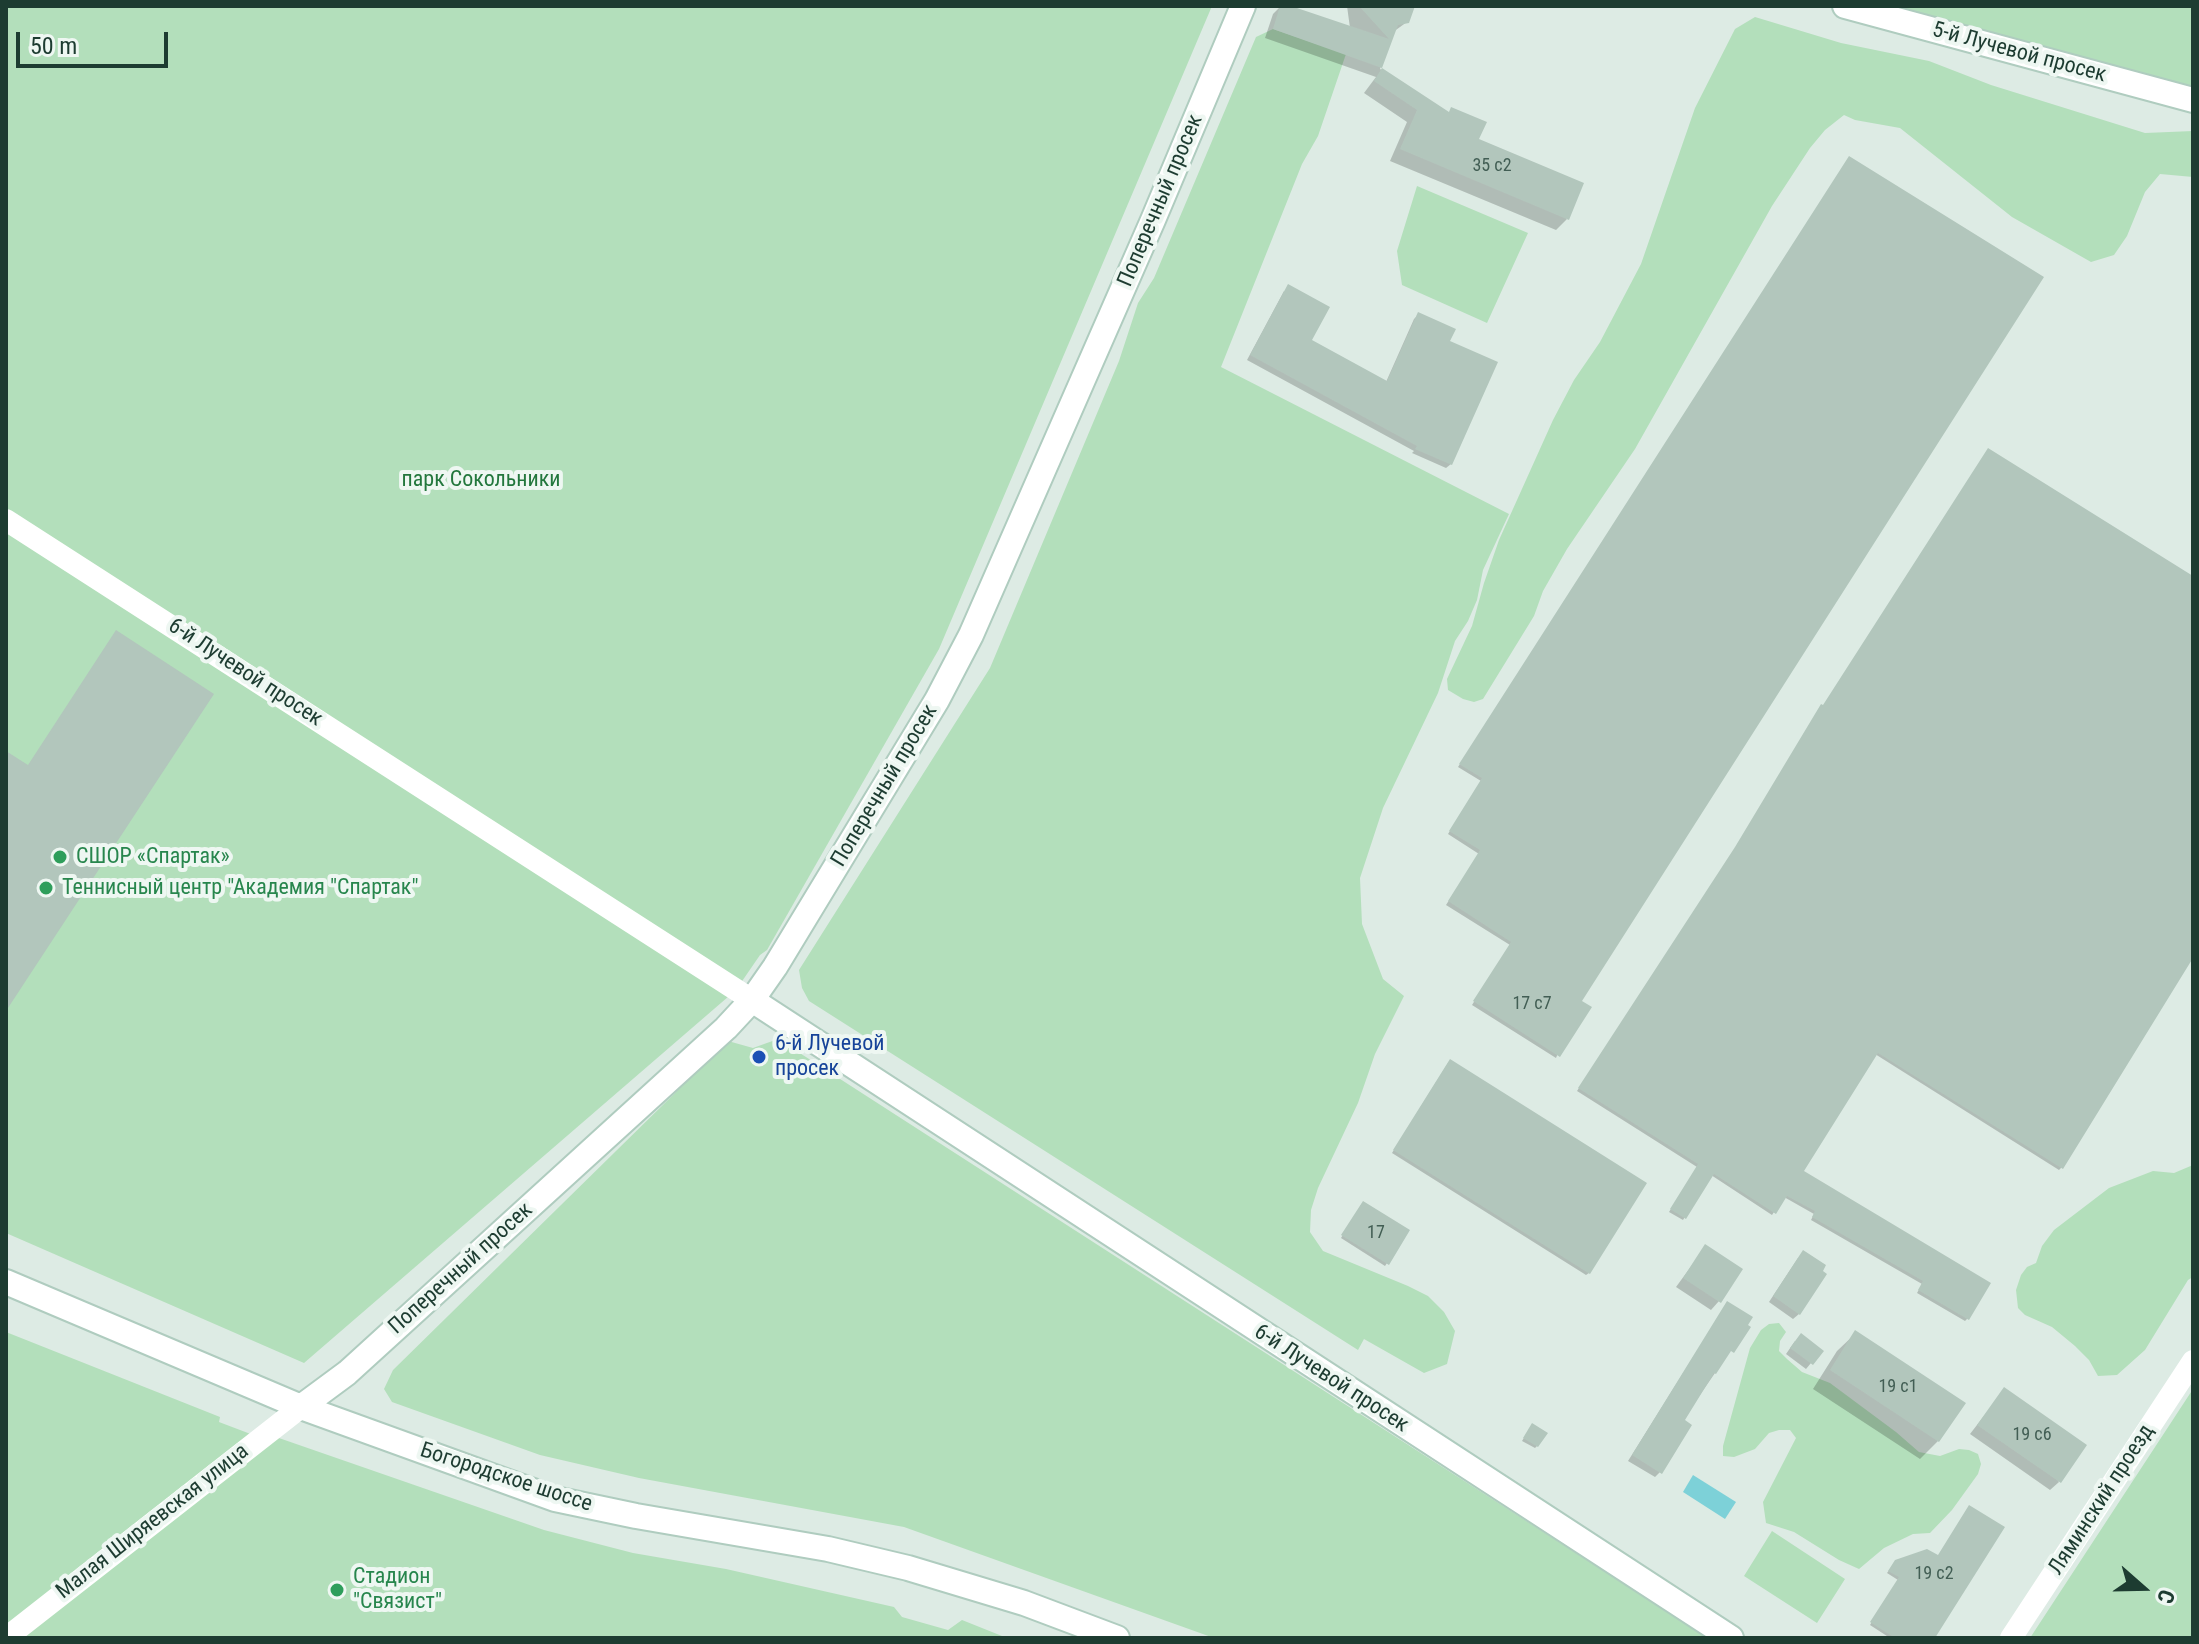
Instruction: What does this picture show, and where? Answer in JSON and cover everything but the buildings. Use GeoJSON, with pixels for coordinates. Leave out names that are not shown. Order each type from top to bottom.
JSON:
{"type":"FeatureCollection","features":[{"type":"Feature","properties":{"kind":"street","name":"Поперечный просек"},"geometry":{"type":"LineString","coordinates":[[301,1407],[347,1373],[726,1028],[752,1000],[775,967],[937,700],[971,635],[1147,235],[1243,6]]}},
{"type":"Feature","properties":{"kind":"street","name":"5-й Лучевой просек"},"geometry":{"type":"LineString","coordinates":[[1845,6],[2193,100]]}},
{"type":"Feature","properties":{"kind":"street","name":"6-й Лучевой просек"},"geometry":{"type":"LineString","coordinates":[[6,520],[752,1000],[1731,1638]]}},
{"type":"Feature","properties":{"kind":"street","name":"Богородское шоссе"},"geometry":{"type":"LineString","coordinates":[[6,1282],[301,1407],[555,1499],[828,1549],[908,1568],[1024,1603],[1117,1638]]}},
{"type":"Feature","properties":{"kind":"street","name":"Ляминский проезд"},"geometry":{"type":"LineString","coordinates":[[2011,1638],[2193,1361]]}},
{"type":"Feature","properties":{"kind":"street","name":"Малая Ширяевская улица"},"geometry":{"type":"LineString","coordinates":[[6,1638],[301,1407]]}},
{"type":"Feature","properties":{"kind":"green space","name":"парк Сокольники"},"geometry":{"type":"Polygon","coordinates":[[[6,6],[1212,6],[939,649],[767,950],[760,955],[736,990],[304,1363],[6,1233],[6,6]]]}},
{"type":"Feature","properties":{"kind":"green space"},"geometry":{"type":"Polygon","coordinates":[[[1883,6],[2193,6],[2193,92],[1883,6]]]}},
{"type":"Feature","properties":{"kind":"green space"},"geometry":{"type":"Polygon","coordinates":[[[1755,17],[1841,43],[1929,61],[1991,85],[2145,133],[2193,131],[2193,177],[2160,174],[2145,192],[2127,236],[2114,255],[2091,262],[2012,217],[1900,128],[1844,115],[1825,130],[1810,148],[1772,206],[1635,449],[1567,549],[1543,591],[1534,616],[1483,699],[1474,702],[1463,699],[1448,690],[1447,679],[1472,626],[1499,540],[1553,420],[1574,380],[1600,342],[1641,264],[1695,108],[1735,29],[1755,17]]]}},
{"type":"Feature","properties":{"kind":"green space"},"geometry":{"type":"Polygon","coordinates":[[[1273,29],[1346,54],[1318,136],[1302,164],[1221,367],[1509,514],[1483,570],[1477,600],[1455,641],[1438,693],[1383,808],[1360,878],[1362,924],[1383,979],[1404,996],[1375,1054],[1358,1103],[1318,1188],[1311,1210],[1310,1232],[1323,1251],[1428,1296],[1444,1312],[1455,1331],[1447,1364],[1424,1373],[1364,1339],[1358,1350],[809,1001],[802,988],[799,970],[990,668],[1119,361],[1138,303],[1154,278],[1256,37],[1273,29]]]}},
{"type":"Feature","properties":{"kind":"green space"},"geometry":{"type":"Polygon","coordinates":[[[1417,186],[1528,233],[1487,323],[1402,285],[1397,251],[1417,186]]]}},
{"type":"Feature","properties":{"kind":"green space"},"geometry":{"type":"Polygon","coordinates":[[[778,1039],[1708,1638],[1214,1638],[904,1527],[639,1478],[540,1455],[392,1402],[384,1389],[393,1370],[728,1041],[753,1048],[778,1039]]]}},
{"type":"Feature","properties":{"kind":"green space"},"geometry":{"type":"Polygon","coordinates":[[[2193,1165],[2193,1277],[2188,1280],[2145,1350],[2117,1375],[2098,1376],[2089,1360],[2075,1346],[2052,1327],[2025,1315],[2018,1308],[2016,1290],[2021,1275],[2027,1267],[2036,1263],[2042,1246],[2054,1230],[2109,1188],[2153,1171],[2174,1173],[2193,1165]]]}},
{"type":"Feature","properties":{"kind":"green space"},"geometry":{"type":"Polygon","coordinates":[[[1779,1323],[1786,1332],[1780,1341],[1779,1351],[1787,1359],[1802,1372],[1830,1383],[1919,1452],[1940,1456],[1959,1449],[1978,1454],[1981,1464],[1978,1474],[1952,1510],[1930,1533],[1913,1534],[1884,1548],[1859,1569],[1794,1532],[1766,1523],[1763,1502],[1796,1438],[1790,1430],[1769,1433],[1755,1449],[1734,1457],[1723,1456],[1723,1446],[1750,1348],[1761,1330],[1769,1324],[1779,1323]]]}},
{"type":"Feature","properties":{"kind":"green space"},"geometry":{"type":"Polygon","coordinates":[[[6,1332],[220,1417],[219,1422],[269,1441],[276,1437],[544,1530],[633,1553],[726,1569],[894,1607],[902,1617],[948,1630],[962,1620],[1007,1638],[6,1638],[6,1332]]]}},
{"type":"Feature","properties":{"kind":"green space"},"geometry":{"type":"Polygon","coordinates":[[[2193,1389],[2193,1638],[2030,1638],[2193,1389]]]}},
{"type":"Feature","properties":{"kind":"green space"},"geometry":{"type":"Polygon","coordinates":[[[1772,1531],[1845,1579],[1817,1623],[1744,1576],[1772,1531]]]}},
{"type":"Feature","properties":{"kind":"water"},"geometry":{"type":"Polygon","coordinates":[[[1693,1475],[1736,1502],[1725,1519],[1683,1492],[1693,1475]]]}},
{"type":"Feature","properties":{"kind":"place","name":"СШОР «Спартак»"},"geometry":{"type":"Point","coordinates":[60,857]}},
{"type":"Feature","properties":{"kind":"place","name":"Теннисный центр \"Академия \"Спартак\""},"geometry":{"type":"Point","coordinates":[46,888]}},
{"type":"Feature","properties":{"kind":"place","name":"6-й Лучевой просек"},"geometry":{"type":"Point","coordinates":[759,1057]}},
{"type":"Feature","properties":{"kind":"place","name":"Стадион \"Связист\""},"geometry":{"type":"Point","coordinates":[337,1590]}}]}
